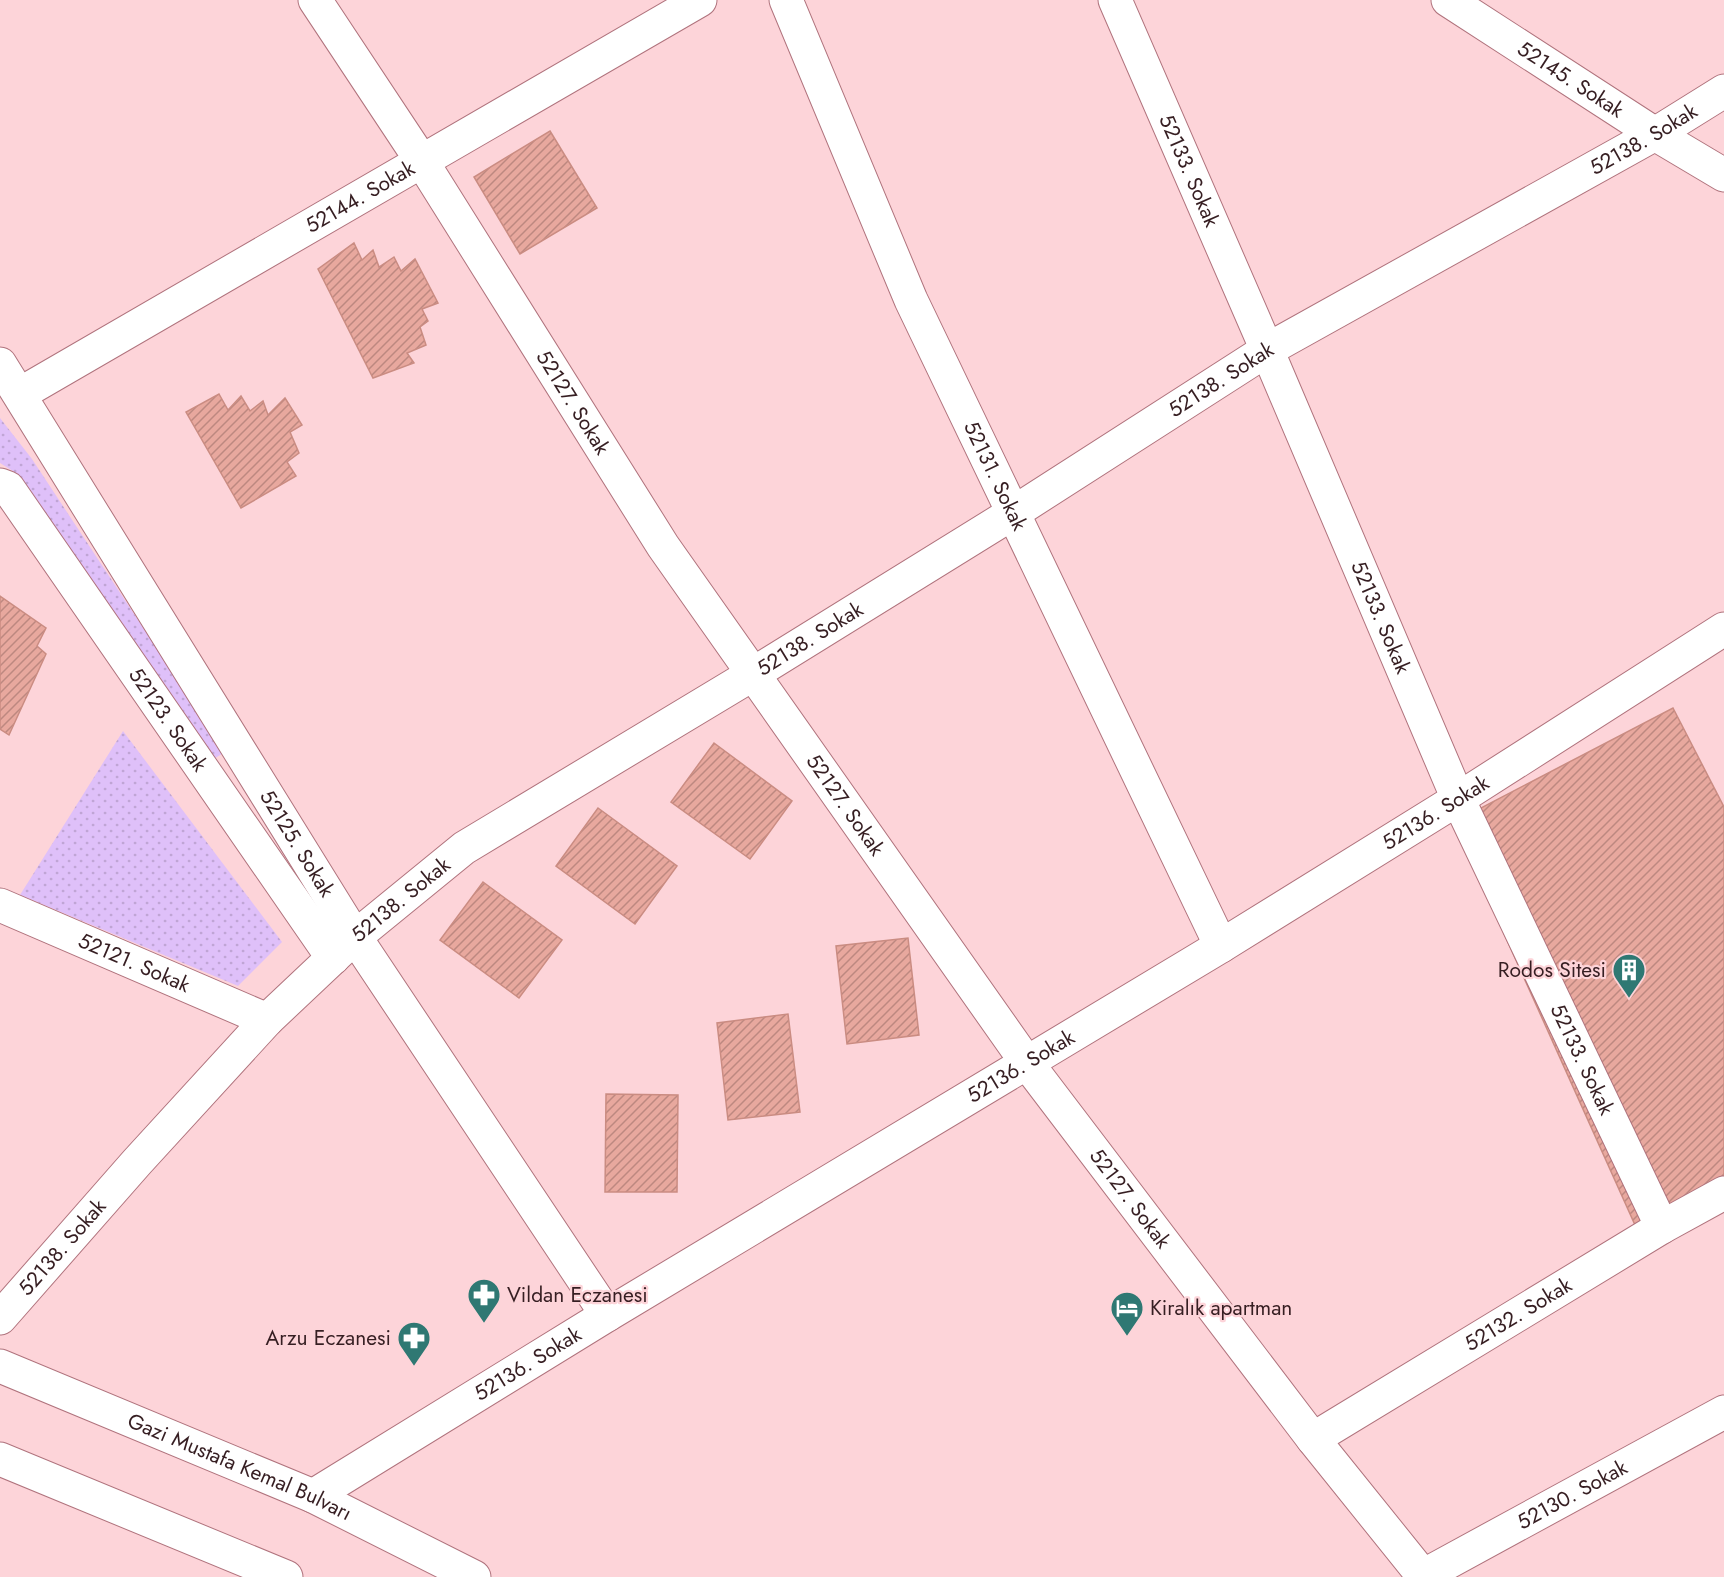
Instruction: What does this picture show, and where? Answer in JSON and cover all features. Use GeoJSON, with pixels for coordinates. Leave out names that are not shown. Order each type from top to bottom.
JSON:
{"type":"FeatureCollection","features":[{"type":"Feature","properties":{"kind":"main road","name":"52127. Sokak"},"geometry":{"type":"LineString","coordinates":[[315,0],[422,160],[663,546],[1027,1063],[1313,1439],[1423,1577]]}},
{"type":"Feature","properties":{"kind":"main road","name":"52144. Sokak"},"geometry":{"type":"LineString","coordinates":[[20,394],[700,0]]}},
{"type":"Feature","properties":{"kind":"main road","name":"52131. Sokak"},"geometry":{"type":"LineString","coordinates":[[786,0],[911,300],[1221,946]]}},
{"type":"Feature","properties":{"kind":"main road","name":"52133. Sokak"},"geometry":{"type":"LineString","coordinates":[[1115,0],[1458,799],[1662,1227]]}},
{"type":"Feature","properties":{"kind":"main road","name":"52145. Sokak"},"geometry":{"type":"LineString","coordinates":[[1448,0],[1724,176]]}},
{"type":"Feature","properties":{"kind":"main road","name":"52138. Sokak"},"geometry":{"type":"LineString","coordinates":[[0,1318],[137,1161],[267,1020],[344,947],[464,848],[753,674],[1013,513],[1267,350],[1655,134],[1724,91]]}},
{"type":"Feature","properties":{"kind":"main road","name":"52125. Sokak"},"geometry":{"type":"LineString","coordinates":[[0,364],[20,394],[344,947],[607,1315]]}},
{"type":"Feature","properties":{"kind":"main road","name":"52123. Sokak"},"geometry":{"type":"LineString","coordinates":[[0,485],[8,488],[344,947]]}},
{"type":"Feature","properties":{"kind":"main road","name":"52136. Sokak"},"geometry":{"type":"LineString","coordinates":[[313,1496],[607,1315],[1221,946],[1458,799],[1724,629]]}},
{"type":"Feature","properties":{"kind":"main road","name":"52121. Sokak"},"geometry":{"type":"LineString","coordinates":[[0,905],[267,1020]]}},
{"type":"Feature","properties":{"kind":"main road","name":"52132. Sokak"},"geometry":{"type":"LineString","coordinates":[[1313,1439],[1662,1227],[1724,1193]]}},
{"type":"Feature","properties":{"kind":"main road","name":"Gazi Mustafa Kemal Bulvarı"},"geometry":{"type":"LineString","coordinates":[[0,1366],[313,1496],[474,1577]]}},
{"type":"Feature","properties":{"kind":"main road","name":"52130. Sokak"},"geometry":{"type":"LineString","coordinates":[[1423,1577],[1724,1412]]}},
{"type":"Feature","properties":{"kind":"main road"},"geometry":{"type":"LineString","coordinates":[[0,1459],[286,1577]]}},
{"type":"Feature","properties":{"kind":"shaded area"},"geometry":{"type":"Polygon","coordinates":[[[0,418],[32,459],[225,752],[212,760],[16,473],[0,463],[0,418]]]}},
{"type":"Feature","properties":{"kind":"shaded area"},"geometry":{"type":"Polygon","coordinates":[[[123,731],[282,942],[238,986],[20,895],[123,731]]]}},
{"type":"Feature","properties":{"kind":"building"},"geometry":{"type":"Polygon","coordinates":[[[550,131],[597,208],[520,254],[474,177],[550,131]]]}},
{"type":"Feature","properties":{"kind":"building"},"geometry":{"type":"Polygon","coordinates":[[[354,243],[362,260],[373,250],[379,267],[394,257],[401,271],[415,259],[438,303],[422,309],[428,321],[420,327],[426,345],[407,353],[414,363],[373,378],[318,269],[354,243]]]}},
{"type":"Feature","properties":{"kind":"building"},"geometry":{"type":"Polygon","coordinates":[[[219,394],[228,410],[241,396],[250,411],[263,401],[268,415],[285,398],[302,425],[290,432],[299,453],[287,462],[296,476],[241,508],[186,412],[219,394]]]}},
{"type":"Feature","properties":{"kind":"building"},"geometry":{"type":"Polygon","coordinates":[[[0,596],[46,628],[37,646],[46,654],[9,735],[0,729],[0,596]]]}},
{"type":"Feature","properties":{"kind":"building","name":"Rodos Sitesi"},"geometry":{"type":"Polygon","coordinates":[[[1673,708],[1724,807],[1724,1177],[1635,1225],[1454,822],[1673,708]]]}},
{"type":"Feature","properties":{"kind":"building"},"geometry":{"type":"Polygon","coordinates":[[[714,743],[792,801],[750,859],[671,802],[714,743]]]}},
{"type":"Feature","properties":{"kind":"building"},"geometry":{"type":"Polygon","coordinates":[[[598,808],[677,866],[635,924],[556,866],[598,808]]]}},
{"type":"Feature","properties":{"kind":"building"},"geometry":{"type":"Polygon","coordinates":[[[483,882],[562,940],[519,998],[440,940],[483,882]]]}},
{"type":"Feature","properties":{"kind":"building"},"geometry":{"type":"Polygon","coordinates":[[[908,938],[919,1035],[847,1044],[836,946],[908,938]]]}},
{"type":"Feature","properties":{"kind":"building"},"geometry":{"type":"Polygon","coordinates":[[[788,1014],[800,1112],[728,1120],[717,1023],[788,1014]]]}},
{"type":"Feature","properties":{"kind":"building"},"geometry":{"type":"Polygon","coordinates":[[[606,1094],[678,1095],[677,1192],[605,1192],[606,1094]]]}},
{"type":"Feature","properties":{"kind":"place","name":"Rodos Sitesi"},"geometry":{"type":"Point","coordinates":[1629,999]}},
{"type":"Feature","properties":{"kind":"place","name":"Vildan Eczanesi"},"geometry":{"type":"Point","coordinates":[484,1324]}},
{"type":"Feature","properties":{"kind":"place","name":"Kiralık apartman"},"geometry":{"type":"Point","coordinates":[1127,1337]}},
{"type":"Feature","properties":{"kind":"place","name":"Arzu Eczanesi"},"geometry":{"type":"Point","coordinates":[414,1367]}}]}
